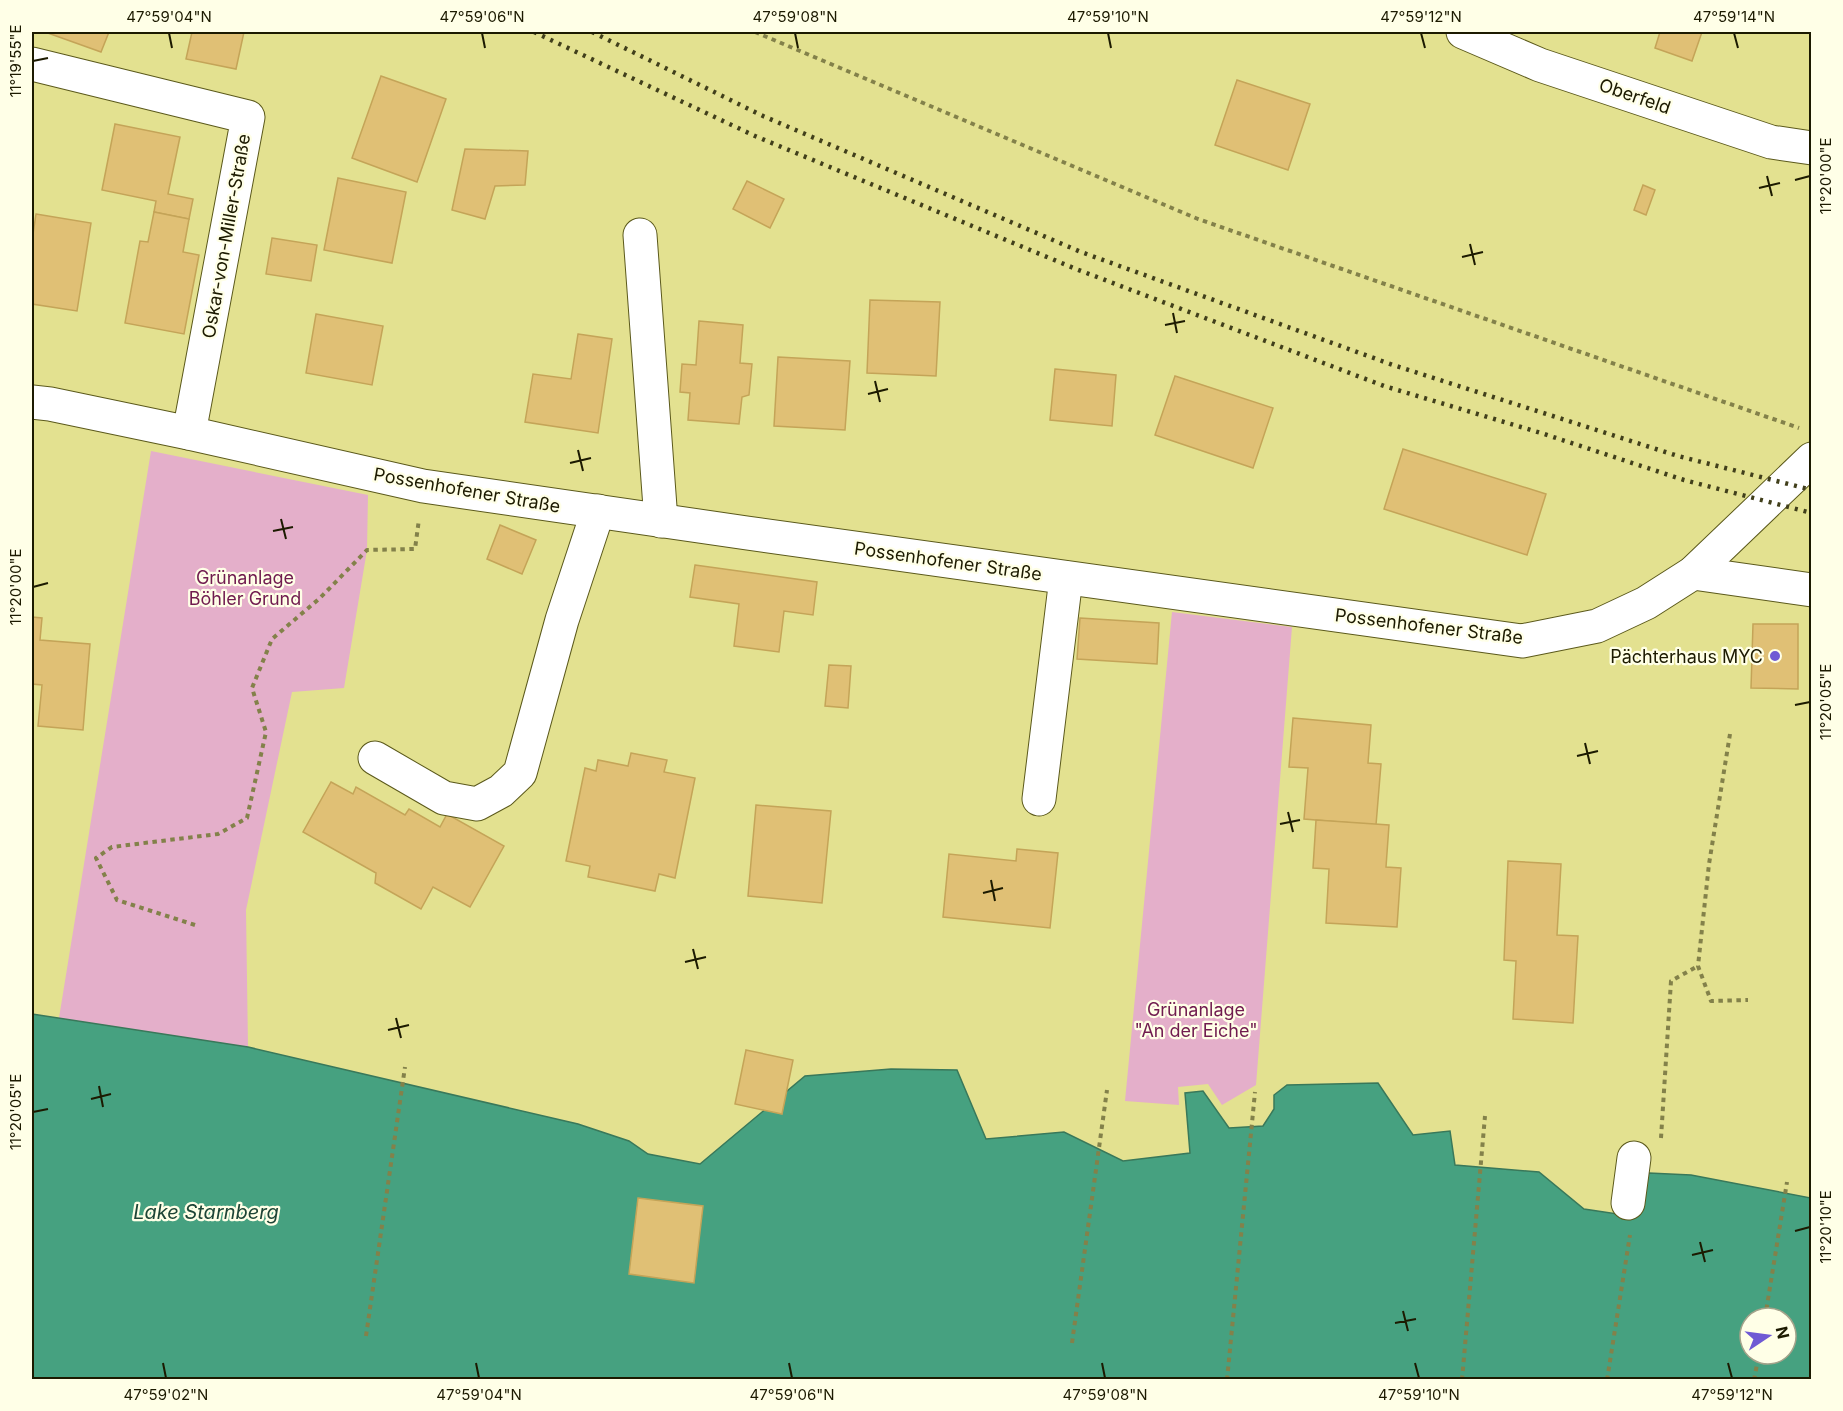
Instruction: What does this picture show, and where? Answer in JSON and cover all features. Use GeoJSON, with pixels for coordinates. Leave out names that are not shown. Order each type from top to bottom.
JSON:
{"type":"FeatureCollection","features":[{"type":"Feature","properties":{"kind":"main road","name":"Oberfeld"},"geometry":{"type":"LineString","coordinates":[[1462,32],[1540,64],[1771,142],[1812,148]]}},
{"type":"Feature","properties":{"kind":"main road","name":"Oskar-von-Miller-Straße"},"geometry":{"type":"LineString","coordinates":[[32,64],[248,117],[189,433]]}},
{"type":"Feature","properties":{"kind":"main road"},"geometry":{"type":"LineString","coordinates":[[640,235],[661,521]]}},
{"type":"Feature","properties":{"kind":"main road","name":"Possenhofener Straße"},"geometry":{"type":"LineString","coordinates":[[32,402],[189,433],[423,486],[1522,641],[1597,626],[1646,603],[1693,573],[1812,459]]}},
{"type":"Feature","properties":{"kind":"main road"},"geometry":{"type":"LineString","coordinates":[[375,758],[444,798],[477,804],[501,791],[520,773],[562,620],[598,511]]}},
{"type":"Feature","properties":{"kind":"main road"},"geometry":{"type":"LineString","coordinates":[[1693,573],[1812,590]]}},
{"type":"Feature","properties":{"kind":"main road"},"geometry":{"type":"LineString","coordinates":[[1039,799],[1066,578]]}},
{"type":"Feature","properties":{"kind":"main road"},"geometry":{"type":"LineString","coordinates":[[1629,1216],[1634,1158]]}},
{"type":"Feature","properties":{"kind":"path"},"geometry":{"type":"LineString","coordinates":[[755,32],[1198,219],[1800,428]]}},
{"type":"Feature","properties":{"kind":"path"},"geometry":{"type":"LineString","coordinates":[[195,925],[117,900],[96,858],[112,847],[218,834],[247,818],[266,732],[252,688],[272,639],[320,598],[367,550],[415,549],[423,486]]}},
{"type":"Feature","properties":{"kind":"path"},"geometry":{"type":"LineString","coordinates":[[1730,734],[1709,864],[1698,966],[1711,1001],[1748,1000]]}},
{"type":"Feature","properties":{"kind":"path"},"geometry":{"type":"LineString","coordinates":[[1661,1139],[1671,981],[1698,966]]}},
{"type":"Feature","properties":{"kind":"path"},"geometry":{"type":"LineString","coordinates":[[366,1336],[405,1067]]}},
{"type":"Feature","properties":{"kind":"path"},"geometry":{"type":"LineString","coordinates":[[1072,1343],[1107,1090]]}},
{"type":"Feature","properties":{"kind":"path"},"geometry":{"type":"LineString","coordinates":[[1227,1380],[1256,1092]]}},
{"type":"Feature","properties":{"kind":"path"},"geometry":{"type":"LineString","coordinates":[[1462,1380],[1485,1116]]}},
{"type":"Feature","properties":{"kind":"path"},"geometry":{"type":"LineString","coordinates":[[1767,1306],[1787,1182]]}},
{"type":"Feature","properties":{"kind":"path"},"geometry":{"type":"LineString","coordinates":[[1607,1380],[1629,1216]]}},
{"type":"Feature","properties":{"kind":"green space","name":"Grünanlage Böhler Grund"},"geometry":{"type":"Polygon","coordinates":[[[151,451],[368,495],[367,550],[344,688],[292,692],[246,910],[248,1047],[59,1018],[151,451]]]}},
{"type":"Feature","properties":{"kind":"green space","name":"Grünanlage \"An der Eiche\""},"geometry":{"type":"Polygon","coordinates":[[[1172,612],[1292,627],[1256,1085],[1222,1105],[1208,1084],[1178,1087],[1179,1105],[1125,1101],[1172,612]]]}},
{"type":"Feature","properties":{"kind":"water","name":"Lake Starnberg"},"geometry":{"type":"Polygon","coordinates":[[[32,1014],[248,1047],[578,1124],[629,1141],[648,1154],[700,1164],[805,1076],[891,1069],[957,1070],[986,1139],[1064,1132],[1123,1161],[1190,1153],[1185,1093],[1203,1091],[1229,1128],[1263,1126],[1274,1109],[1274,1095],[1287,1085],[1378,1083],[1413,1135],[1450,1131],[1455,1165],[1539,1172],[1584,1209],[1624,1215],[1649,1173],[1691,1175],[1811,1198],[1811,1379],[32,1380],[32,1014]]]}},
{"type":"Feature","properties":{"kind":"building"},"geometry":{"type":"Polygon","coordinates":[[[45,32],[109,32],[101,52],[45,32]]]}},
{"type":"Feature","properties":{"kind":"building"},"geometry":{"type":"Polygon","coordinates":[[[192,32],[244,32],[236,69],[186,59],[192,32]]]}},
{"type":"Feature","properties":{"kind":"building"},"geometry":{"type":"Polygon","coordinates":[[[1660,32],[1702,32],[1692,61],[1655,48],[1660,32]]]}},
{"type":"Feature","properties":{"kind":"building"},"geometry":{"type":"Polygon","coordinates":[[[381,76],[446,99],[417,182],[352,158],[381,76]]]}},
{"type":"Feature","properties":{"kind":"building"},"geometry":{"type":"Polygon","coordinates":[[[1237,80],[1310,104],[1288,170],[1215,145],[1237,80]]]}},
{"type":"Feature","properties":{"kind":"building"},"geometry":{"type":"Polygon","coordinates":[[[115,124],[180,137],[168,194],[193,199],[189,219],[154,212],[156,201],[102,190],[115,124]]]}},
{"type":"Feature","properties":{"kind":"building"},"geometry":{"type":"Polygon","coordinates":[[[465,149],[528,151],[525,185],[495,186],[485,219],[452,210],[465,149]]]}},
{"type":"Feature","properties":{"kind":"building"},"geometry":{"type":"Polygon","coordinates":[[[338,178],[406,192],[392,263],[324,250],[338,178]]]}},
{"type":"Feature","properties":{"kind":"building"},"geometry":{"type":"Polygon","coordinates":[[[747,181],[784,199],[770,228],[733,209],[747,181]]]}},
{"type":"Feature","properties":{"kind":"building"},"geometry":{"type":"Polygon","coordinates":[[[1643,185],[1655,190],[1646,215],[1634,210],[1643,185]]]}},
{"type":"Feature","properties":{"kind":"building"},"geometry":{"type":"Polygon","coordinates":[[[154,212],[189,219],[183,252],[199,255],[184,334],[125,323],[140,241],[148,242],[154,212]]]}},
{"type":"Feature","properties":{"kind":"building"},"geometry":{"type":"Polygon","coordinates":[[[36,214],[91,223],[77,311],[32,304],[32,241],[36,214]]]}},
{"type":"Feature","properties":{"kind":"building"},"geometry":{"type":"Polygon","coordinates":[[[272,238],[317,245],[311,281],[266,274],[272,238]]]}},
{"type":"Feature","properties":{"kind":"building"},"geometry":{"type":"Polygon","coordinates":[[[870,300],[940,302],[936,376],[867,373],[870,300]]]}},
{"type":"Feature","properties":{"kind":"building"},"geometry":{"type":"Polygon","coordinates":[[[316,314],[383,326],[372,385],[306,373],[316,314]]]}},
{"type":"Feature","properties":{"kind":"building"},"geometry":{"type":"Polygon","coordinates":[[[699,321],[743,325],[740,363],[752,364],[749,395],[742,397],[739,424],[688,420],[690,393],[680,392],[682,364],[696,365],[699,321]]]}},
{"type":"Feature","properties":{"kind":"building"},"geometry":{"type":"Polygon","coordinates":[[[578,334],[612,339],[598,433],[525,422],[533,374],[571,379],[578,334]]]}},
{"type":"Feature","properties":{"kind":"building"},"geometry":{"type":"Polygon","coordinates":[[[778,357],[850,361],[845,430],[774,426],[778,357]]]}},
{"type":"Feature","properties":{"kind":"building"},"geometry":{"type":"Polygon","coordinates":[[[1055,369],[1116,375],[1112,426],[1050,420],[1055,369]]]}},
{"type":"Feature","properties":{"kind":"building"},"geometry":{"type":"Polygon","coordinates":[[[1175,376],[1273,408],[1253,468],[1155,435],[1175,376]]]}},
{"type":"Feature","properties":{"kind":"building"},"geometry":{"type":"Polygon","coordinates":[[[1403,449],[1546,494],[1527,555],[1384,509],[1403,449]]]}},
{"type":"Feature","properties":{"kind":"building"},"geometry":{"type":"Polygon","coordinates":[[[500,525],[536,540],[522,574],[487,559],[500,525]]]}},
{"type":"Feature","properties":{"kind":"building"},"geometry":{"type":"Polygon","coordinates":[[[695,565],[817,582],[813,615],[784,611],[779,652],[734,646],[739,604],[690,597],[695,565]]]}},
{"type":"Feature","properties":{"kind":"building"},"geometry":{"type":"Polygon","coordinates":[[[32,617],[42,618],[40,640],[90,644],[83,730],[38,726],[42,685],[32,684],[32,617]]]}},
{"type":"Feature","properties":{"kind":"building"},"geometry":{"type":"Polygon","coordinates":[[[1080,618],[1159,623],[1157,664],[1077,659],[1080,618]]]}},
{"type":"Feature","properties":{"kind":"building","name":"Pächterhaus MYC"},"geometry":{"type":"Polygon","coordinates":[[[1753,624],[1798,624],[1798,689],[1751,688],[1753,624]]]}},
{"type":"Feature","properties":{"kind":"building"},"geometry":{"type":"Polygon","coordinates":[[[829,665],[851,666],[848,708],[825,706],[829,665]]]}},
{"type":"Feature","properties":{"kind":"building"},"geometry":{"type":"Polygon","coordinates":[[[1293,718],[1371,725],[1368,763],[1381,764],[1376,825],[1304,819],[1308,768],[1289,767],[1293,718]]]}},
{"type":"Feature","properties":{"kind":"building"},"geometry":{"type":"Polygon","coordinates":[[[631,753],[667,760],[664,772],[695,778],[675,878],[659,874],[655,891],[588,877],[590,866],[566,861],[585,768],[596,771],[598,760],[628,766],[631,753]]]}},
{"type":"Feature","properties":{"kind":"building"},"geometry":{"type":"Polygon","coordinates":[[[331,782],[353,794],[356,787],[405,815],[409,809],[440,827],[447,814],[504,846],[470,907],[433,887],[421,909],[375,883],[376,873],[303,832],[331,782]]]}},
{"type":"Feature","properties":{"kind":"building"},"geometry":{"type":"Polygon","coordinates":[[[756,805],[831,811],[822,903],[748,896],[756,805]]]}},
{"type":"Feature","properties":{"kind":"building"},"geometry":{"type":"Polygon","coordinates":[[[1316,820],[1389,825],[1386,867],[1401,868],[1397,927],[1326,923],[1329,869],[1313,868],[1316,820]]]}},
{"type":"Feature","properties":{"kind":"building"},"geometry":{"type":"Polygon","coordinates":[[[1017,849],[1058,853],[1050,928],[943,917],[949,854],[1016,861],[1017,849]]]}},
{"type":"Feature","properties":{"kind":"building"},"geometry":{"type":"Polygon","coordinates":[[[1508,861],[1561,864],[1557,935],[1578,936],[1573,1023],[1513,1019],[1516,961],[1504,960],[1508,861]]]}},
{"type":"Feature","properties":{"kind":"building"},"geometry":{"type":"Polygon","coordinates":[[[746,1050],[793,1060],[782,1114],[735,1104],[746,1050]]]}},
{"type":"Feature","properties":{"kind":"building"},"geometry":{"type":"Polygon","coordinates":[[[638,1198],[703,1206],[694,1283],[629,1274],[638,1198]]]}},
{"type":"Feature","properties":{"kind":"railway"},"geometry":{"type":"LineString","coordinates":[[534,32],[755,136],[1076,269],[1384,386],[1541,433],[1684,480],[1812,513]]}},
{"type":"Feature","properties":{"kind":"railway"},"geometry":{"type":"LineString","coordinates":[[592,32],[763,116],[1081,252],[1393,365],[1678,456],[1812,490]]}},
{"type":"Feature","properties":{"kind":"place","name":"Pächterhaus MYC"},"geometry":{"type":"Point","coordinates":[1775,656]}}]}
